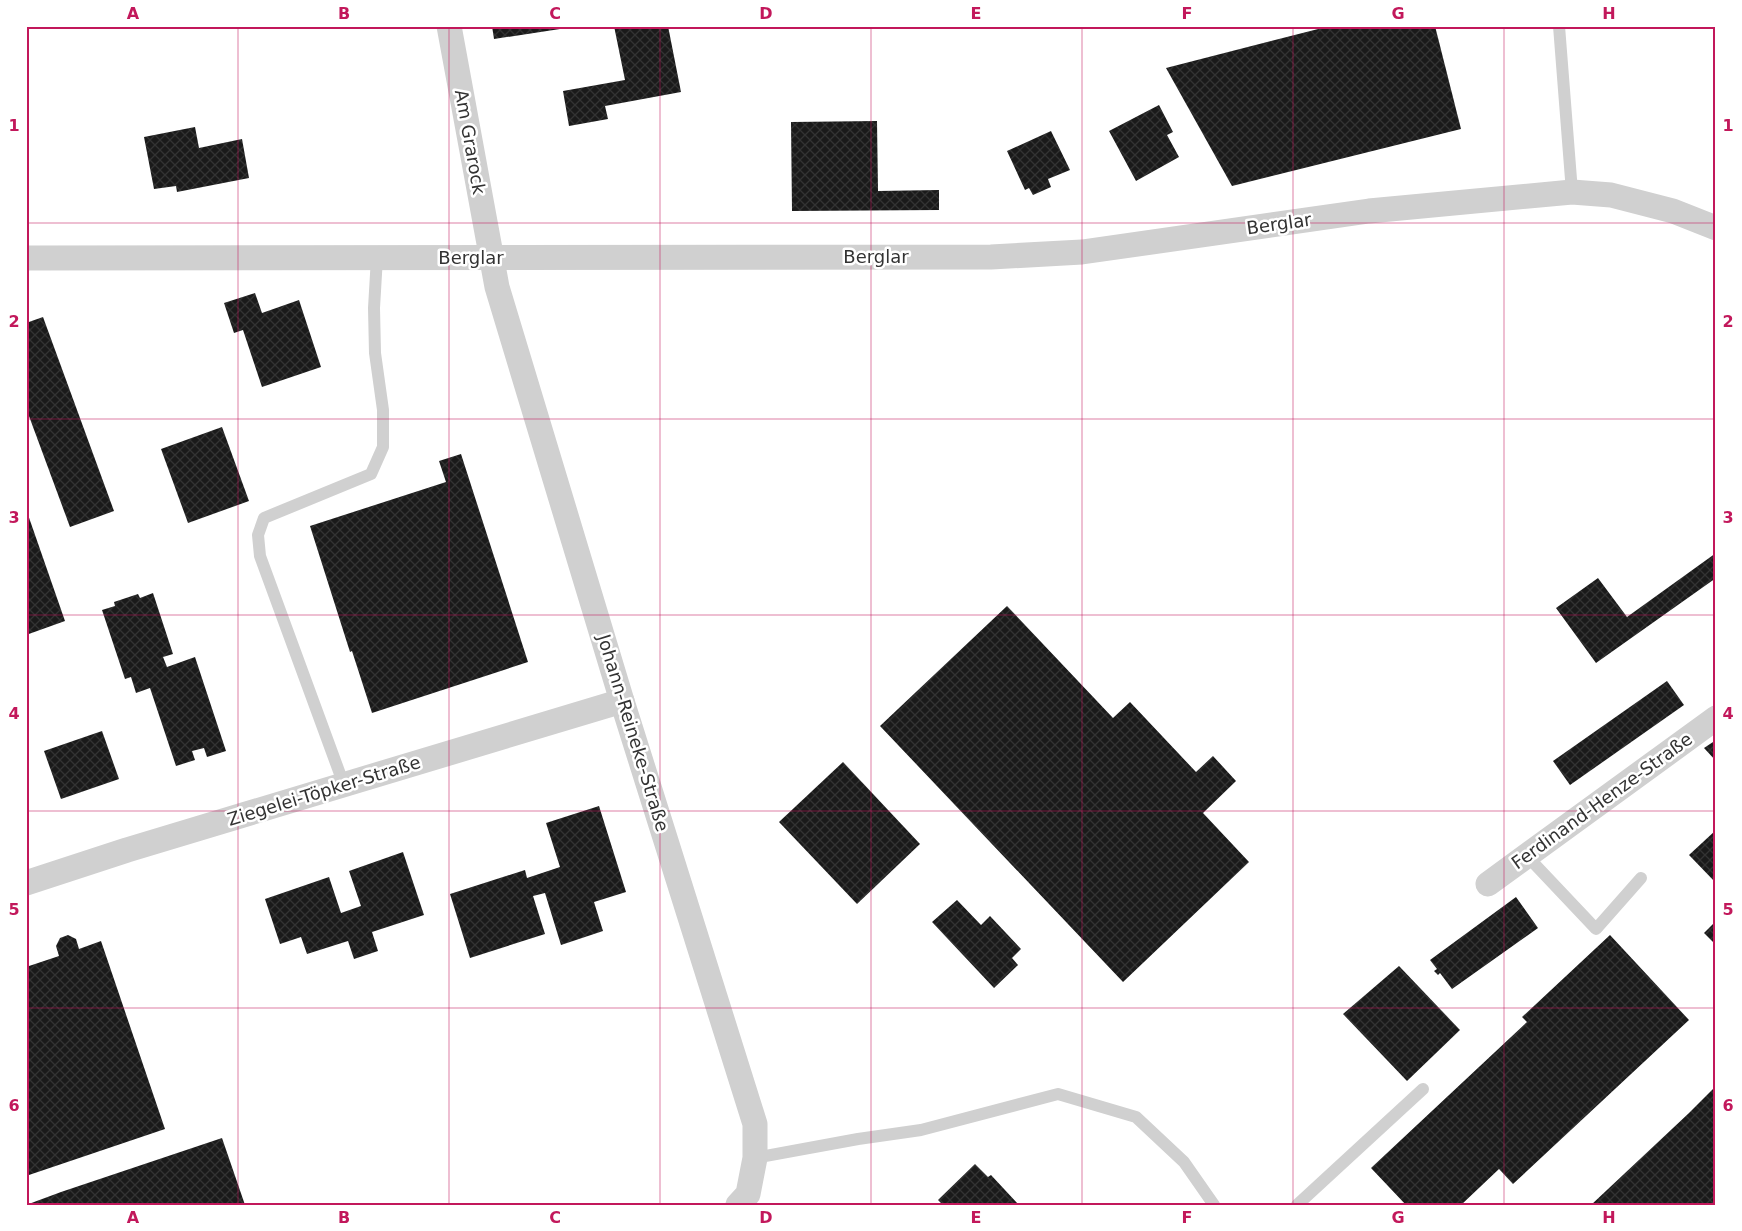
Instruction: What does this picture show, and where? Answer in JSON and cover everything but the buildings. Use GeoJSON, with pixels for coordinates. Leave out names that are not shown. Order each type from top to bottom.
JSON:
{"type":"FeatureCollection","features":[{"type":"Feature","properties":{"kind":"street","name":"Am Grarock"},"geometry":{"type":"LineString","coordinates":[[449,26],[491,258]]}},
{"type":"Feature","properties":{"kind":"street","name":"Berglar"},"geometry":{"type":"LineString","coordinates":[[26,258],[991,257],[1082,252],[1369,211],[1572,192],[1611,195],[1673,211],[1716,228]]}},
{"type":"Feature","properties":{"kind":"street","name":"Johann-Reineke-Straße"},"geometry":{"type":"LineString","coordinates":[[491,258],[496,287],[622,701],[755,1124],[755,1158],[748,1194],[738,1205]]}},
{"type":"Feature","properties":{"kind":"street","name":"Ziegelei-Töpker-Straße"},"geometry":{"type":"LineString","coordinates":[[26,884],[127,850],[622,701]]}},
{"type":"Feature","properties":{"kind":"street","name":"Ferdinand-Henze-Straße"},"geometry":{"type":"LineString","coordinates":[[1488,884],[1716,718]]}},
{"type":"Feature","properties":{"kind":"lane"},"geometry":{"type":"LineString","coordinates":[[1559,26],[1572,192]]}},
{"type":"Feature","properties":{"kind":"lane"},"geometry":{"type":"LineString","coordinates":[[344,785],[260,556],[258,535],[264,518],[371,474],[383,446],[383,410],[375,353],[374,308],[377,257]]}},
{"type":"Feature","properties":{"kind":"lane"},"geometry":{"type":"LineString","coordinates":[[1527,856],[1596,929],[1641,878]]}},
{"type":"Feature","properties":{"kind":"lane"},"geometry":{"type":"LineString","coordinates":[[1297,1205],[1423,1089]]}},
{"type":"Feature","properties":{"kind":"lane"},"geometry":{"type":"LineString","coordinates":[[755,1158],[858,1139],[921,1130],[1058,1094],[1136,1117],[1184,1162],[1214,1205]]}}]}
